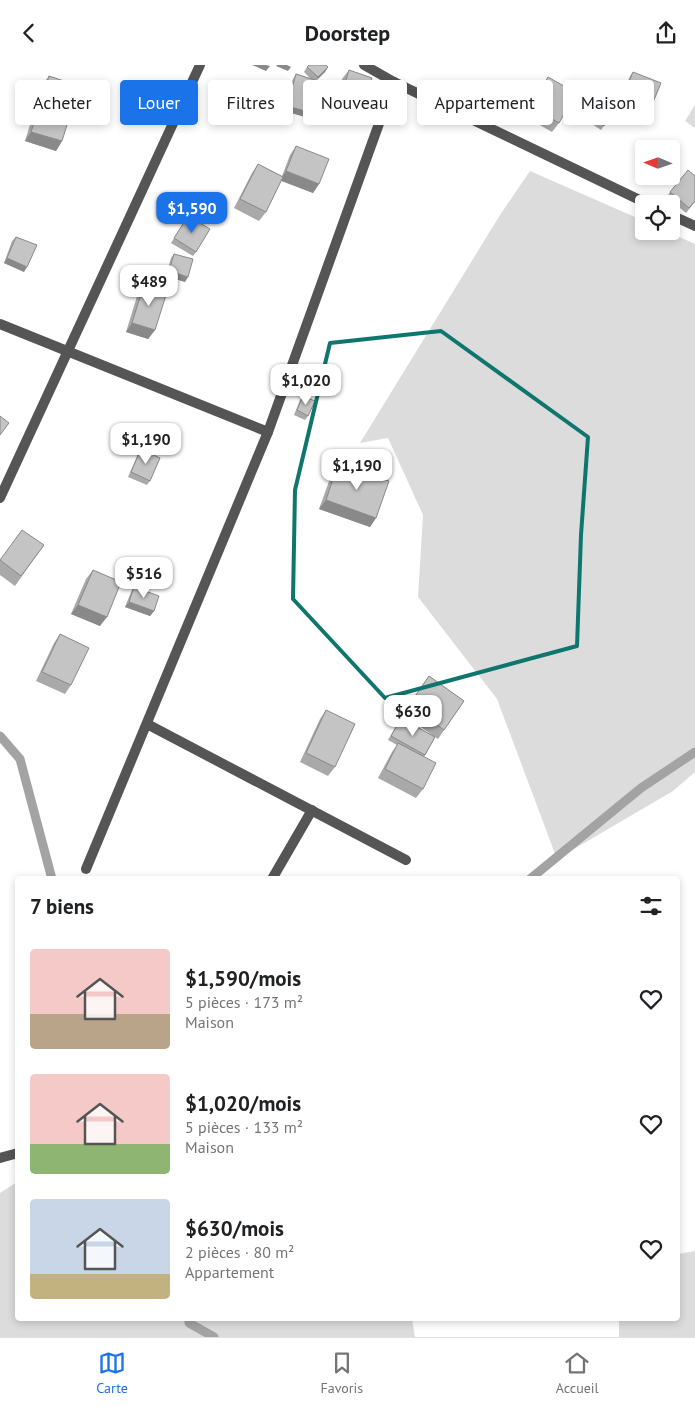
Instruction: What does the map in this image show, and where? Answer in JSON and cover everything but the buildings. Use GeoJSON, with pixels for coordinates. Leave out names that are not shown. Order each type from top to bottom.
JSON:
{"type":"FeatureCollection","features":[{"type":"Feature","properties":{"kind":"street"},"geometry":{"type":"LineString","coordinates":[[0,498],[200,65]]}},
{"type":"Feature","properties":{"kind":"street"},"geometry":{"type":"LineString","coordinates":[[364,65],[390,80]]}},
{"type":"Feature","properties":{"kind":"street"},"geometry":{"type":"LineString","coordinates":[[407,88],[635,198]]}},
{"type":"Feature","properties":{"kind":"street"},"geometry":{"type":"LineString","coordinates":[[86,869],[268,432],[379,125]]}},
{"type":"Feature","properties":{"kind":"street"},"geometry":{"type":"LineString","coordinates":[[680,219],[695,226]]}},
{"type":"Feature","properties":{"kind":"street"},"geometry":{"type":"LineString","coordinates":[[0,324],[268,432]]}},
{"type":"Feature","properties":{"kind":"street"},"geometry":{"type":"LineString","coordinates":[[147,724],[406,860]]}},
{"type":"Feature","properties":{"kind":"street"},"geometry":{"type":"LineString","coordinates":[[274,876],[312,810]]}},
{"type":"Feature","properties":{"kind":"street"},"geometry":{"type":"LineString","coordinates":[[0,1158],[15,1154]]}},
{"type":"Feature","properties":{"kind":"highlighted area"},"geometry":{"type":"Polygon","coordinates":[[[441,331],[588,437],[581,535],[577,646],[385,698],[293,599],[295,490],[330,343],[441,331]]]}},
{"type":"Feature","properties":{"kind":"shaded area"},"geometry":{"type":"Polygon","coordinates":[[[695,105],[695,128],[685,121],[695,105]]]}},
{"type":"Feature","properties":{"kind":"shaded area"},"geometry":{"type":"Polygon","coordinates":[[[530,171],[635,217],[635,240],[680,240],[680,237],[695,244],[695,772],[673,791],[557,859],[497,699],[418,597],[423,515],[388,438],[360,443],[500,215],[530,171]]]}},
{"type":"Feature","properties":{"kind":"shaded area"},"geometry":{"type":"Polygon","coordinates":[[[15,1183],[15,1321],[412,1321],[415,1337],[0,1337],[0,1193],[15,1183]]]}},
{"type":"Feature","properties":{"kind":"shaded area"},"geometry":{"type":"Polygon","coordinates":[[[695,1251],[695,1337],[619,1337],[619,1321],[680,1321],[680,1254],[695,1251]]]}},
{"type":"Feature","properties":{"kind":"waterway"},"geometry":{"type":"LineString","coordinates":[[0,736],[20,759],[51,876]]}},
{"type":"Feature","properties":{"kind":"waterway"},"geometry":{"type":"LineString","coordinates":[[534,876],[641,788],[695,752]]}},
{"type":"Feature","properties":{"kind":"waterway"},"geometry":{"type":"LineString","coordinates":[[189,1321],[189,1323],[214,1337]]}}]}
